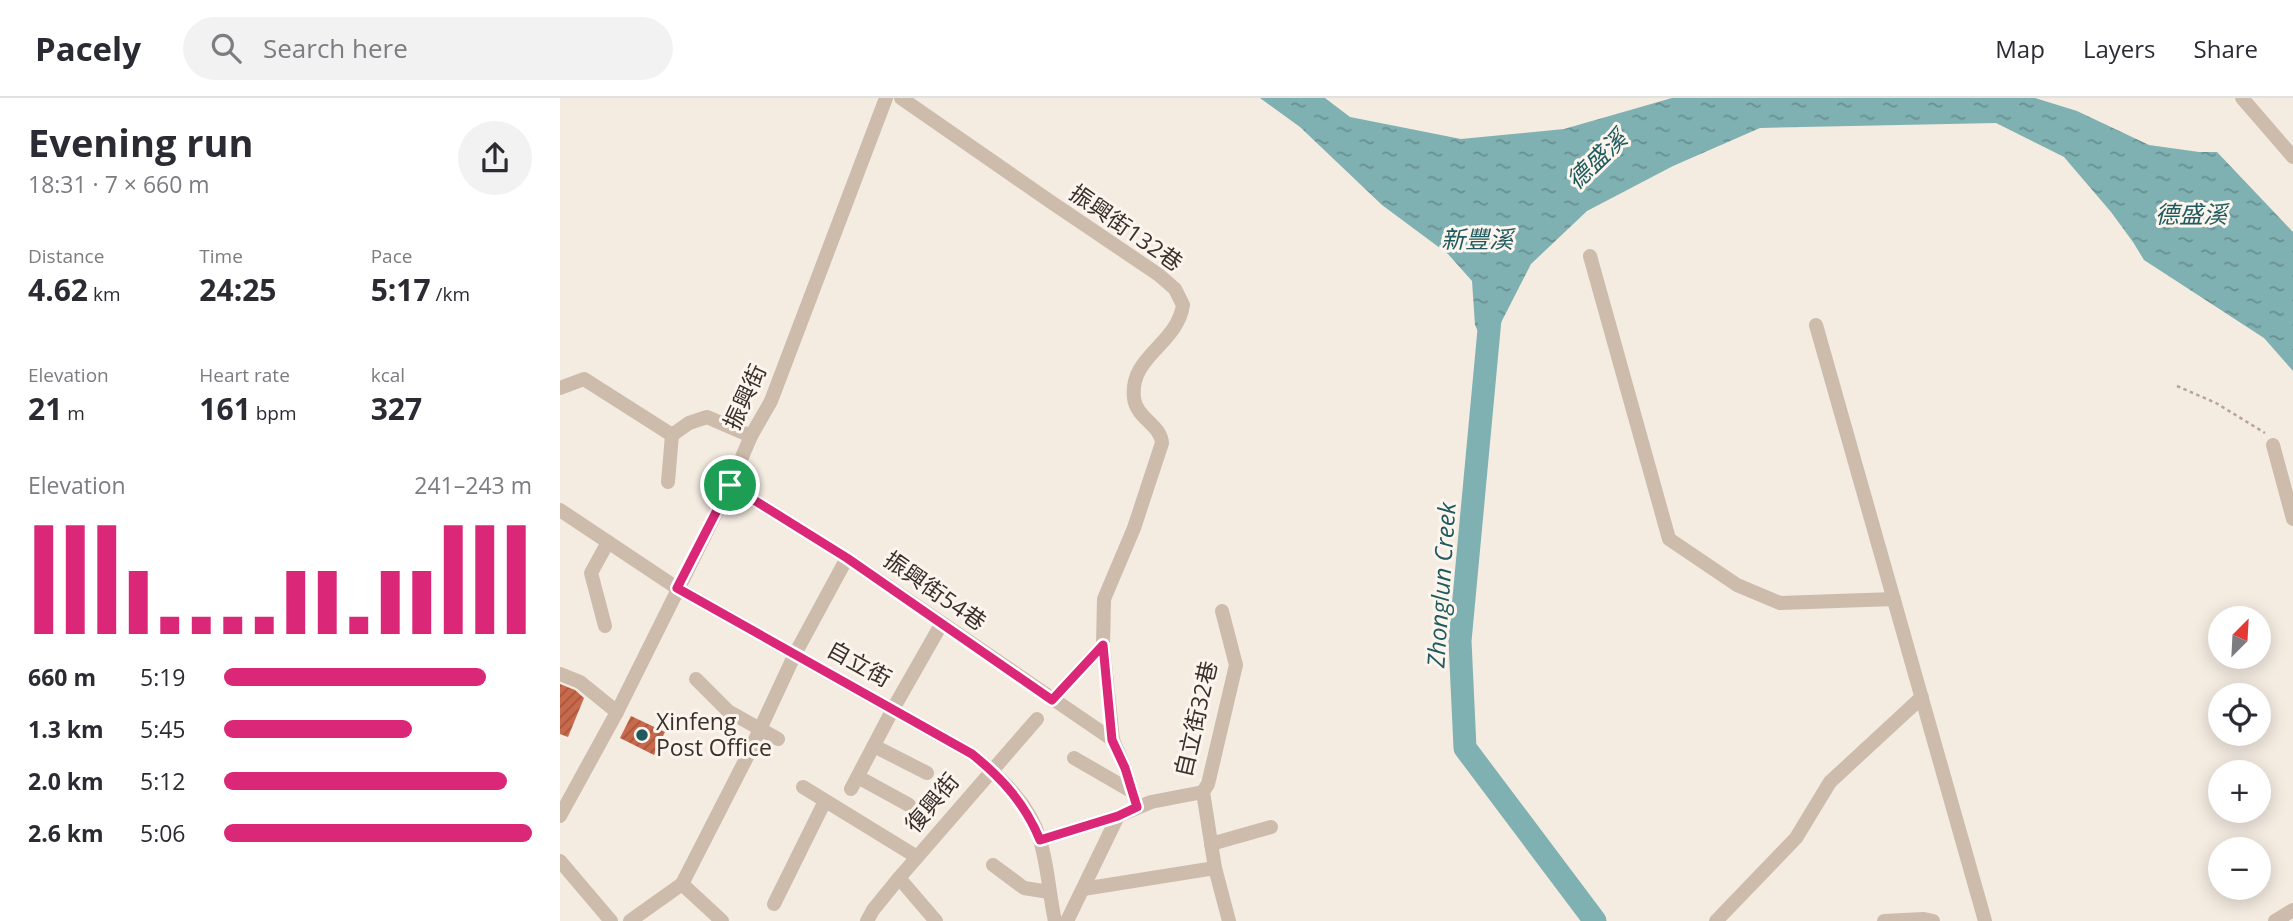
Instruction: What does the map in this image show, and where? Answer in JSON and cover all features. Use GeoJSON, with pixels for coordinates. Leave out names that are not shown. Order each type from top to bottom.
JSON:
{"type":"FeatureCollection","features":[{"type":"Feature","properties":{"kind":"street","name":"振興街"},"geometry":{"type":"LineString","coordinates":[[560,816],[617,712],[730,485],[751,436],[771,401],[887,98]]}},
{"type":"Feature","properties":{"kind":"street","name":"振興街132巷"},"geometry":{"type":"LineString","coordinates":[[901,98],[1160,275],[1175,289],[1183,305],[1177,326],[1145,360],[1137,377],[1134,398],[1137,407],[1142,416],[1160,433],[1162,443],[1134,528],[1104,599],[1103,645]]}},
{"type":"Feature","properties":{"kind":"street"},"geometry":{"type":"LineString","coordinates":[[2242,98],[2293,157]]}},
{"type":"Feature","properties":{"kind":"street"},"geometry":{"type":"LineString","coordinates":[[1590,256],[1669,539],[1737,585],[1780,603],[1894,599]]}},
{"type":"Feature","properties":{"kind":"street"},"geometry":{"type":"LineString","coordinates":[[1816,325],[1985,921]]}},
{"type":"Feature","properties":{"kind":"street"},"geometry":{"type":"LineString","coordinates":[[560,387],[584,379],[672,435]]}},
{"type":"Feature","properties":{"kind":"street"},"geometry":{"type":"LineString","coordinates":[[668,482],[672,435],[689,423],[707,417],[751,436]]}},
{"type":"Feature","properties":{"kind":"street"},"geometry":{"type":"LineString","coordinates":[[2273,445],[2293,519]]}},
{"type":"Feature","properties":{"kind":"street","name":"振興街54巷"},"geometry":{"type":"LineString","coordinates":[[730,485],[847,558],[1112,740]]}},
{"type":"Feature","properties":{"kind":"street","name":"自立街"},"geometry":{"type":"LineString","coordinates":[[560,510],[677,588],[972,754],[991,769],[1018,797],[1040,840],[1055,921]]}},
{"type":"Feature","properties":{"kind":"street"},"geometry":{"type":"LineString","coordinates":[[605,626],[590,573],[608,542]]}},
{"type":"Feature","properties":{"kind":"street"},"geometry":{"type":"LineString","coordinates":[[630,921],[682,884],[796,654],[847,558]]}},
{"type":"Feature","properties":{"kind":"street","name":"自立街32巷"},"geometry":{"type":"LineString","coordinates":[[1222,611],[1236,665],[1209,784],[1203,792],[1215,868],[1229,921]]}},
{"type":"Feature","properties":{"kind":"street"},"geometry":{"type":"LineString","coordinates":[[909,805],[855,783],[942,623]]}},
{"type":"Feature","properties":{"kind":"street"},"geometry":{"type":"LineString","coordinates":[[1052,700],[1103,645]]}},
{"type":"Feature","properties":{"kind":"street"},"geometry":{"type":"LineString","coordinates":[[1103,645],[1112,740],[1125,768],[1137,807]]}},
{"type":"Feature","properties":{"kind":"street"},"geometry":{"type":"LineString","coordinates":[[560,674],[580,682],[617,712]]}},
{"type":"Feature","properties":{"kind":"street"},"geometry":{"type":"LineString","coordinates":[[696,679],[728,711],[778,738]]}},
{"type":"Feature","properties":{"kind":"street"},"geometry":{"type":"LineString","coordinates":[[1716,921],[1796,838],[1830,782],[1922,697]]}},
{"type":"Feature","properties":{"kind":"street","name":"復興街"},"geometry":{"type":"LineString","coordinates":[[867,921],[899,878],[1037,719]]}},
{"type":"Feature","properties":{"kind":"street"},"geometry":{"type":"LineString","coordinates":[[874,746],[927,773]]}},
{"type":"Feature","properties":{"kind":"street"},"geometry":{"type":"LineString","coordinates":[[1074,758],[1131,791]]}},
{"type":"Feature","properties":{"kind":"street"},"geometry":{"type":"LineString","coordinates":[[803,787],[917,857]]}},
{"type":"Feature","properties":{"kind":"street"},"geometry":{"type":"LineString","coordinates":[[1040,840],[1118,816],[1151,802],[1203,792]]}},
{"type":"Feature","properties":{"kind":"street"},"geometry":{"type":"LineString","coordinates":[[774,904],[825,801]]}},
{"type":"Feature","properties":{"kind":"street"},"geometry":{"type":"LineString","coordinates":[[1067,921],[1118,816]]}},
{"type":"Feature","properties":{"kind":"street"},"geometry":{"type":"LineString","coordinates":[[1212,844],[1272,827]]}},
{"type":"Feature","properties":{"kind":"street"},"geometry":{"type":"LineString","coordinates":[[560,861],[611,921]]}},
{"type":"Feature","properties":{"kind":"street"},"geometry":{"type":"LineString","coordinates":[[993,865],[1024,888],[1049,892]]}},
{"type":"Feature","properties":{"kind":"street"},"geometry":{"type":"LineString","coordinates":[[1083,889],[1215,868]]}},
{"type":"Feature","properties":{"kind":"street"},"geometry":{"type":"LineString","coordinates":[[899,878],[936,921]]}},
{"type":"Feature","properties":{"kind":"street"},"geometry":{"type":"LineString","coordinates":[[682,884],[722,921]]}},
{"type":"Feature","properties":{"kind":"street"},"geometry":{"type":"LineString","coordinates":[[2275,921],[2293,910]]}},
{"type":"Feature","properties":{"kind":"street"},"geometry":{"type":"LineString","coordinates":[[1884,921],[1933,921]]}},
{"type":"Feature","properties":{"kind":"path"},"geometry":{"type":"LineString","coordinates":[[2177,386],[2216,403],[2265,433],[2273,445]]}},
{"type":"Feature","properties":{"kind":"water","name":"德盛溪"},"geometry":{"type":"Polygon","coordinates":[[[1260,98],[1325,98],[1350,117],[1461,139],[1564,129],[1672,98],[2035,98],[2077,111],[2149,145],[2217,152],[2293,232],[2293,371],[2264,338],[2144,260],[2111,212],[2064,157],[1996,123],[1760,128],[1673,166],[1587,211],[1531,264],[1487,350],[1475,325],[1472,281],[1448,254],[1382,205],[1300,127],[1260,98]]]}},
{"type":"Feature","properties":{"kind":"building"},"geometry":{"type":"Polygon","coordinates":[[[560,684],[575,690],[584,698],[568,737],[560,734],[560,684]]]}},
{"type":"Feature","properties":{"kind":"building","name":"Xinfeng Post Office"},"geometry":{"type":"Polygon","coordinates":[[[631,716],[665,732],[654,755],[620,738],[631,716]]]}},
{"type":"Feature","properties":{"kind":"waterway","name":"Zhonglun Creek"},"geometry":{"type":"LineString","coordinates":[[1490,319],[1460,641],[1465,748],[1595,921]]}},
{"type":"Feature","properties":{"kind":"place","name":"Xinfeng Post Office"},"geometry":{"type":"Point","coordinates":[642,735]}},
{"type":"Feature","properties":{"kind":"route"},"geometry":{"type":"LineString","coordinates":[[730,485],[847,558],[1052,700],[1103,645],[1112,740],[1125,768],[1137,807],[1118,816],[1040,840],[1018,797],[972,754],[677,588],[730,485]]}},
{"type":"Feature","properties":{"kind":"water label","name":"新豐溪"},"geometry":{"type":"Point","coordinates":[1477,240]}}]}
